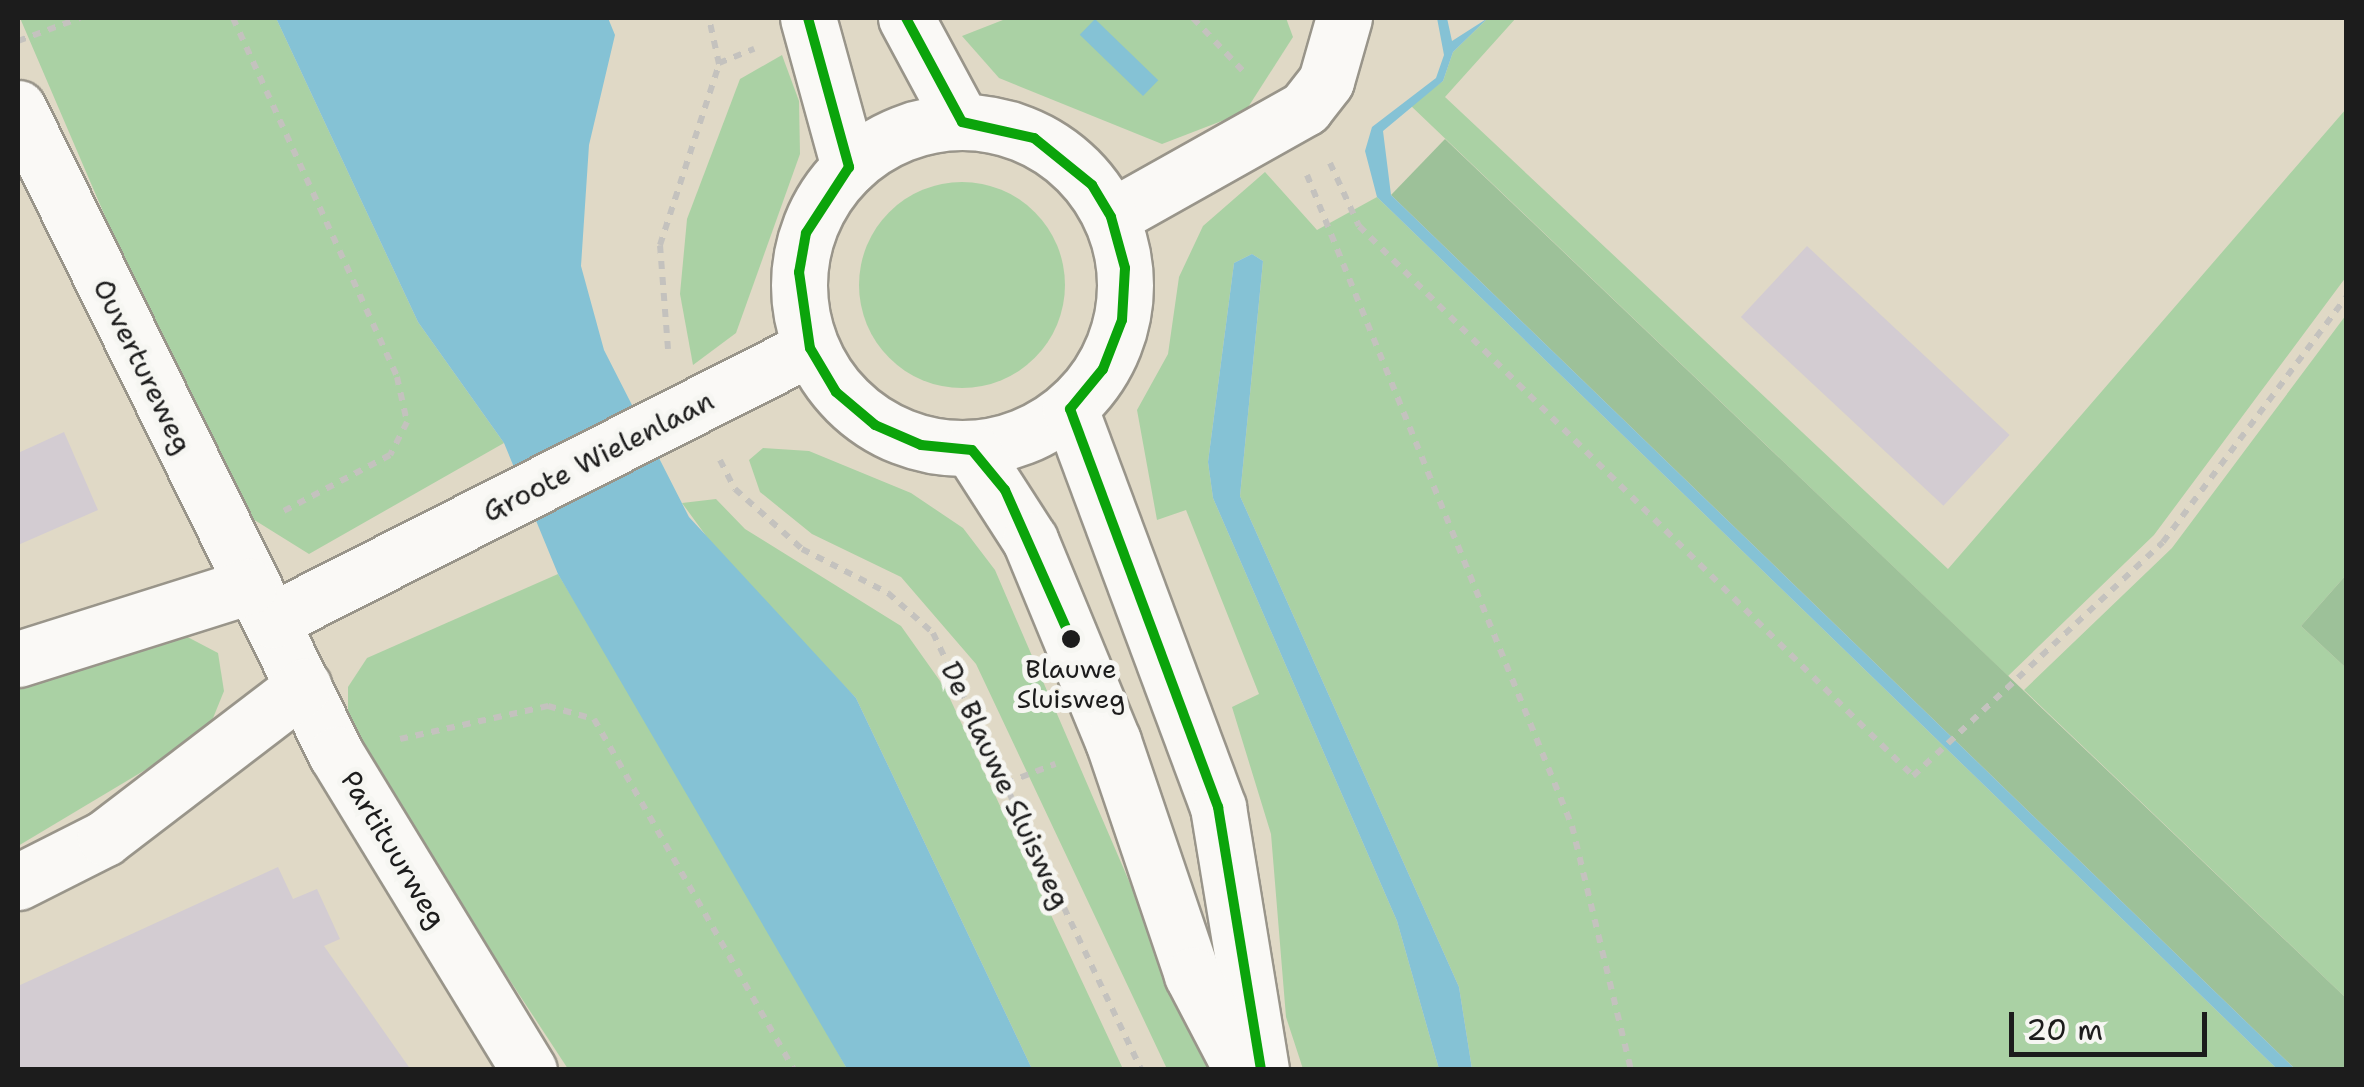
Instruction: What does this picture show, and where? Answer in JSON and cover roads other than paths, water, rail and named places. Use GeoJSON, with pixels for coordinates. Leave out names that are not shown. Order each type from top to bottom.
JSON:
{"type":"FeatureCollection","features":[{"type":"Feature","properties":{"kind":"main road"},"geometry":{"type":"LineString","coordinates":[[808,18],[849,167]]}},
{"type":"Feature","properties":{"kind":"main road"},"geometry":{"type":"LineString","coordinates":[[906,18],[962,122]]}},
{"type":"Feature","properties":{"kind":"main road"},"geometry":{"type":"LineString","coordinates":[[1111,217],[1294,115],[1326,81],[1344,18]]}},
{"type":"Feature","properties":{"kind":"main road","name":"Ouvertureweg"},"geometry":{"type":"LineString","coordinates":[[18,108],[250,582]]}},
{"type":"Feature","properties":{"kind":"main road"},"geometry":{"type":"LineString","coordinates":[[962,122],[1034,138],[1092,185],[1111,217],[1125,268],[1122,320],[1103,368],[1070,409],[1024,438],[972,450],[922,445],[875,425],[836,392],[810,348],[799,291],[806,233],[849,167],[920,127],[962,122]]}},
{"type":"Feature","properties":{"kind":"main road","name":"Groote Wielenlaan"},"geometry":{"type":"LineString","coordinates":[[250,582],[386,563],[810,348]]}},
{"type":"Feature","properties":{"kind":"main road"},"geometry":{"type":"LineString","coordinates":[[1070,409],[1218,807],[1261,1070]]}},
{"type":"Feature","properties":{"kind":"main road"},"geometry":{"type":"LineString","coordinates":[[972,450],[1030,540],[1113,742],[1192,975],[1241,1070]]}},
{"type":"Feature","properties":{"kind":"main road"},"geometry":{"type":"LineString","coordinates":[[18,659],[250,582]]}},
{"type":"Feature","properties":{"kind":"main road","name":"Partituurweg"},"geometry":{"type":"LineString","coordinates":[[250,582],[336,754],[529,1070]]}},
{"type":"Feature","properties":{"kind":"main road"},"geometry":{"type":"LineString","coordinates":[[18,882],[105,838],[304,686]]}},
{"type":"Feature","properties":{"kind":"water"},"geometry":{"type":"Polygon","coordinates":[[[276,18],[608,18],[615,35],[589,145],[581,266],[604,350],[689,517],[856,698],[1032,1069],[847,1069],[558,574],[504,443],[418,322],[276,18]]]}},
{"type":"Feature","properties":{"kind":"water"},"geometry":{"type":"Polygon","coordinates":[[[1437,18],[1447,18],[1452,41],[1488,18],[1453,52],[1443,81],[1383,131],[1391,195],[2295,1069],[2277,1069],[1377,197],[1365,151],[1372,127],[1436,78],[1444,55],[1437,18]]]}},
{"type":"Feature","properties":{"kind":"water"},"geometry":{"type":"Polygon","coordinates":[[[1095,19],[1158,80],[1143,96],[1080,35],[1095,19]]]}},
{"type":"Feature","properties":{"kind":"water"},"geometry":{"type":"Polygon","coordinates":[[[1252,254],[1263,261],[1240,496],[1459,987],[1472,1069],[1439,1069],[1397,921],[1213,498],[1208,462],[1234,263],[1252,254]]]}},
{"type":"Feature","properties":{"kind":"place","name":"Blauwe Sluisweg"},"geometry":{"type":"Point","coordinates":[1071,639]}}]}
